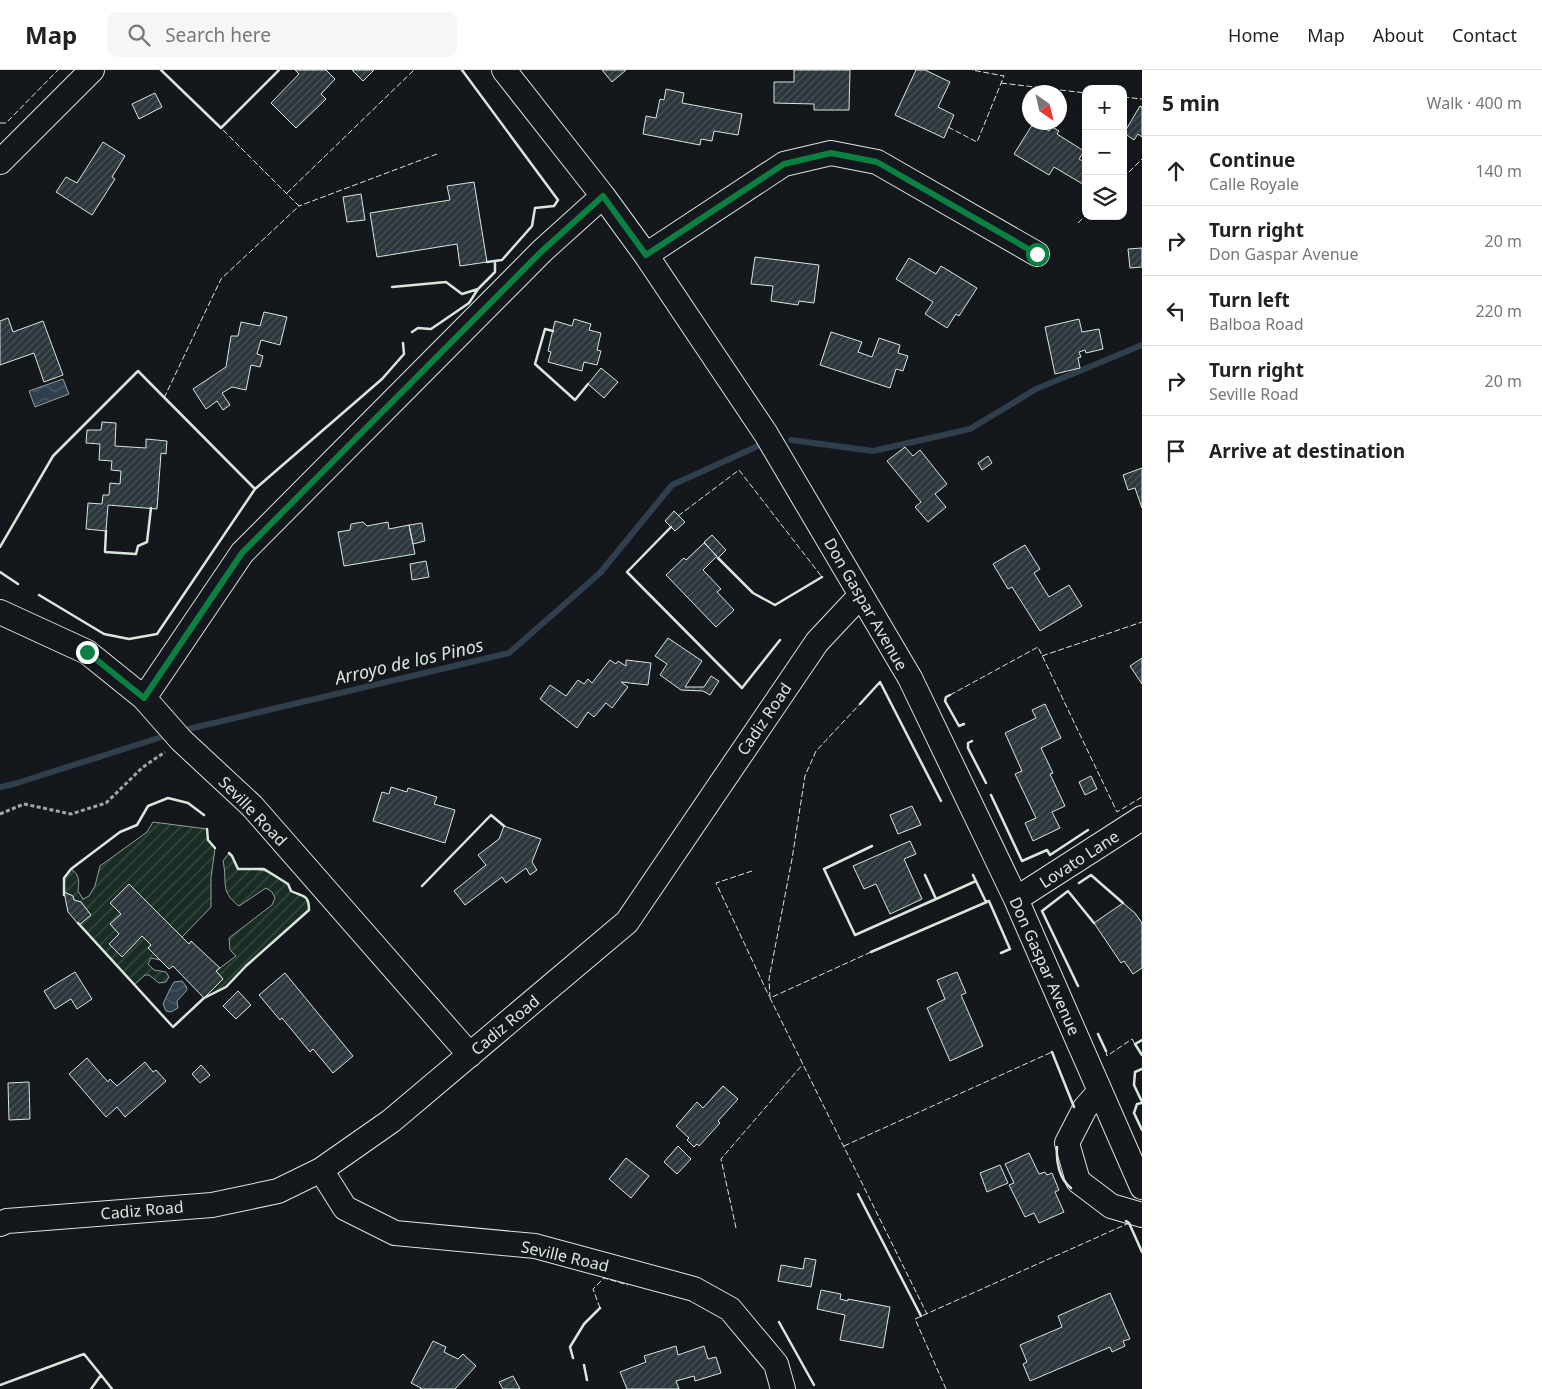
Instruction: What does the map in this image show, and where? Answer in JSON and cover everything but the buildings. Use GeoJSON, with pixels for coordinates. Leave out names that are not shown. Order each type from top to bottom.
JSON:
{"type":"FeatureCollection","features":[{"type":"Feature","properties":{"kind":"street"},"geometry":{"type":"LineString","coordinates":[[0,162],[92,70]]}},
{"type":"Feature","properties":{"kind":"street","name":"Don Gaspar Avenue"},"geometry":{"type":"LineString","coordinates":[[504,70],[603,196],[646,255],[766,434],[910,678],[1016,899],[1142,1187]]}},
{"type":"Feature","properties":{"kind":"street"},"geometry":{"type":"LineString","coordinates":[[646,255],[784,164],[831,153],[877,162],[1037,254]]}},
{"type":"Feature","properties":{"kind":"street"},"geometry":{"type":"LineString","coordinates":[[144,698],[242,553],[542,251],[603,196]]}},
{"type":"Feature","properties":{"kind":"street","name":"Cadiz Road"},"geometry":{"type":"LineString","coordinates":[[0,1224],[7,1221],[212,1205],[278,1191],[321,1170],[391,1121],[627,922],[817,642],[861,595]]}},
{"type":"Feature","properties":{"kind":"street","name":"Seville Road"},"geometry":{"type":"LineString","coordinates":[[0,612],[87,652],[144,698],[182,740],[252,806],[470,1055]]}},
{"type":"Feature","properties":{"kind":"street","name":"Lovato Lane"},"geometry":{"type":"LineString","coordinates":[[1016,899],[1142,818]]}},
{"type":"Feature","properties":{"kind":"street"},"geometry":{"type":"LineString","coordinates":[[1100,1091],[1085,1108],[1067,1143],[1078,1181],[1111,1206],[1142,1215]]}},
{"type":"Feature","properties":{"kind":"street","name":"Seville Road"},"geometry":{"type":"LineString","coordinates":[[321,1170],[345,1208],[395,1233],[535,1246],[694,1289],[730,1308],[776,1364],[783,1389]]}},
{"type":"Feature","properties":{"kind":"path"},"geometry":{"type":"LineString","coordinates":[[0,814],[24,804],[71,814],[106,803],[143,767],[182,740]]}},
{"type":"Feature","properties":{"kind":"green space"},"geometry":{"type":"Polygon","coordinates":[[[153,822],[207,829],[208,840],[215,848],[211,878],[211,907],[182,937],[129,884],[110,903],[121,914],[110,924],[119,934],[109,944],[122,957],[142,936],[151,945],[148,948],[160,960],[151,958],[148,964],[154,970],[166,972],[169,977],[166,982],[159,983],[149,975],[145,975],[134,985],[79,925],[91,915],[81,902],[74,900],[73,896],[64,892],[64,878],[71,869],[74,871],[79,881],[78,891],[83,899],[89,896],[95,886],[100,866],[147,832],[153,822]]]}},
{"type":"Feature","properties":{"kind":"green space"},"geometry":{"type":"Polygon","coordinates":[[[229,853],[238,869],[264,871],[280,878],[293,892],[307,899],[309,910],[246,966],[226,987],[204,998],[223,979],[216,971],[236,956],[230,950],[229,938],[272,905],[275,898],[272,892],[266,888],[239,906],[233,901],[225,886],[223,861],[229,853]]]}},
{"type":"Feature","properties":{"kind":"water"},"geometry":{"type":"Polygon","coordinates":[[[63,379],[69,394],[35,407],[29,391],[63,379]]]}},
{"type":"Feature","properties":{"kind":"water"},"geometry":{"type":"Polygon","coordinates":[[[182,981],[187,990],[177,1001],[178,1008],[171,1012],[166,1011],[163,1004],[170,989],[174,982],[182,981]]]}},
{"type":"Feature","properties":{"kind":"waterway","name":"Arroyo de los Pinos"},"geometry":{"type":"LineString","coordinates":[[791,440],[873,451],[970,429],[1036,389],[1142,345]]}},
{"type":"Feature","properties":{"kind":"waterway","name":"Arroyo de los Pinos"},"geometry":{"type":"LineString","coordinates":[[180,731],[509,653],[600,573],[672,485],[758,446]]}},
{"type":"Feature","properties":{"kind":"waterway","name":"Arroyo de los Pinos"},"geometry":{"type":"LineString","coordinates":[[0,787],[171,734]]}},
{"type":"Feature","properties":{"kind":"fence"},"geometry":{"type":"LineString","coordinates":[[0,123],[6,123],[58,70]]}},
{"type":"Feature","properties":{"kind":"fence"},"geometry":{"type":"LineString","coordinates":[[287,193],[414,70]]}},
{"type":"Feature","properties":{"kind":"fence"},"geometry":{"type":"LineString","coordinates":[[948,127],[977,142],[1004,76],[972,70]]}},
{"type":"Feature","properties":{"kind":"fence"},"geometry":{"type":"LineString","coordinates":[[1001,83],[1082,93]]}},
{"type":"Feature","properties":{"kind":"fence"},"geometry":{"type":"LineString","coordinates":[[1127,97],[1142,99]]}},
{"type":"Feature","properties":{"kind":"fence"},"geometry":{"type":"LineString","coordinates":[[164,398],[221,279],[299,206],[221,128]]}},
{"type":"Feature","properties":{"kind":"fence"},"geometry":{"type":"LineString","coordinates":[[297,204],[299,206],[437,154]]}},
{"type":"Feature","properties":{"kind":"fence"},"geometry":{"type":"LineString","coordinates":[[1126,175],[1142,159]]}},
{"type":"Feature","properties":{"kind":"fence"},"geometry":{"type":"LineString","coordinates":[[1078,223],[1082,219]]}},
{"type":"Feature","properties":{"kind":"fence"},"geometry":{"type":"LineString","coordinates":[[678,516],[739,470],[822,577]]}},
{"type":"Feature","properties":{"kind":"fence"},"geometry":{"type":"LineString","coordinates":[[1042,656],[1142,622]]}},
{"type":"Feature","properties":{"kind":"fence"},"geometry":{"type":"LineString","coordinates":[[950,695],[1038,647],[1117,812],[1142,797]]}},
{"type":"Feature","properties":{"kind":"fence"},"geometry":{"type":"LineString","coordinates":[[770,998],[769,979],[792,859],[805,776],[816,751],[860,704]]}},
{"type":"Feature","properties":{"kind":"fence"},"geometry":{"type":"LineString","coordinates":[[752,871],[716,883],[769,996]]}},
{"type":"Feature","properties":{"kind":"fence"},"geometry":{"type":"LineString","coordinates":[[871,952],[770,998],[927,1314]]}},
{"type":"Feature","properties":{"kind":"fence"},"geometry":{"type":"LineString","coordinates":[[1106,1051],[1107,1056],[1132,1039],[1135,1044]]}},
{"type":"Feature","properties":{"kind":"fence"},"geometry":{"type":"LineString","coordinates":[[844,1146],[1052,1052]]}},
{"type":"Feature","properties":{"kind":"fence"},"geometry":{"type":"LineString","coordinates":[[736,1228],[721,1159],[803,1064]]}},
{"type":"Feature","properties":{"kind":"fence"},"geometry":{"type":"LineString","coordinates":[[946,1389],[915,1319],[1129,1223]]}},
{"type":"Feature","properties":{"kind":"fence"},"geometry":{"type":"LineString","coordinates":[[600,1308],[593,1289],[604,1278],[628,1285]]}},
{"type":"Feature","properties":{"kind":"wall"},"geometry":{"type":"LineString","coordinates":[[161,70],[221,128],[279,70]]}},
{"type":"Feature","properties":{"kind":"wall"},"geometry":{"type":"LineString","coordinates":[[462,70],[558,200],[554,206],[535,208],[532,226],[502,260],[487,262]]}},
{"type":"Feature","properties":{"kind":"wall"},"geometry":{"type":"LineString","coordinates":[[392,287],[446,282],[462,294],[478,289],[495,272],[495,261]]}},
{"type":"Feature","properties":{"kind":"wall"},"geometry":{"type":"LineString","coordinates":[[412,332],[418,328],[431,329],[469,303],[478,289]]}},
{"type":"Feature","properties":{"kind":"wall"},"geometry":{"type":"LineString","coordinates":[[553,331],[545,329],[535,364],[575,400],[588,384]]}},
{"type":"Feature","properties":{"kind":"wall"},"geometry":{"type":"LineString","coordinates":[[255,489],[382,379],[404,354],[403,343]]}},
{"type":"Feature","properties":{"kind":"wall"},"geometry":{"type":"LineString","coordinates":[[0,547],[53,456],[138,371],[255,489],[157,634],[129,639],[104,634],[39,595]]}},
{"type":"Feature","properties":{"kind":"wall"},"geometry":{"type":"LineString","coordinates":[[106,531],[105,552],[136,554],[138,546],[147,542],[151,508]]}},
{"type":"Feature","properties":{"kind":"wall"},"geometry":{"type":"LineString","coordinates":[[671,527],[627,572],[742,688],[780,640]]}},
{"type":"Feature","properties":{"kind":"wall"},"geometry":{"type":"LineString","coordinates":[[718,558],[753,593],[775,605],[822,577]]}},
{"type":"Feature","properties":{"kind":"wall"},"geometry":{"type":"LineString","coordinates":[[0,572],[18,584]]}},
{"type":"Feature","properties":{"kind":"wall"},"geometry":{"type":"LineString","coordinates":[[860,704],[880,682],[941,801]]}},
{"type":"Feature","properties":{"kind":"wall"},"geometry":{"type":"LineString","coordinates":[[950,695],[946,697],[945,701],[959,726],[964,724]]}},
{"type":"Feature","properties":{"kind":"wall"},"geometry":{"type":"LineString","coordinates":[[972,741],[968,743],[968,748],[986,783]]}},
{"type":"Feature","properties":{"kind":"wall"},"geometry":{"type":"LineString","coordinates":[[991,795],[1022,861],[1047,850],[1050,855],[1088,830]]}},
{"type":"Feature","properties":{"kind":"wall"},"geometry":{"type":"LineString","coordinates":[[64,895],[64,878],[71,869],[120,832],[137,825],[148,806],[168,798],[188,803],[204,815]]}},
{"type":"Feature","properties":{"kind":"wall"},"geometry":{"type":"LineString","coordinates":[[422,886],[491,815],[504,826]]}},
{"type":"Feature","properties":{"kind":"wall"},"geometry":{"type":"LineString","coordinates":[[207,829],[208,840],[215,848]]}},
{"type":"Feature","properties":{"kind":"wall"},"geometry":{"type":"LineString","coordinates":[[872,846],[824,869],[855,935],[936,899],[925,875]]}},
{"type":"Feature","properties":{"kind":"wall"},"geometry":{"type":"LineString","coordinates":[[78,923],[173,1027],[204,998],[226,987],[246,966],[309,910],[308,901],[302,895],[291,891],[288,884],[264,869],[238,869],[229,853]]}},
{"type":"Feature","properties":{"kind":"wall"},"geometry":{"type":"LineString","coordinates":[[973,875],[986,902]]}},
{"type":"Feature","properties":{"kind":"wall"},"geometry":{"type":"LineString","coordinates":[[1079,883],[1091,875],[1123,903]]}},
{"type":"Feature","properties":{"kind":"wall"},"geometry":{"type":"LineString","coordinates":[[936,899],[976,881]]}},
{"type":"Feature","properties":{"kind":"wall"},"geometry":{"type":"LineString","coordinates":[[1078,986],[1042,911],[1068,891],[1094,923]]}},
{"type":"Feature","properties":{"kind":"wall"},"geometry":{"type":"LineString","coordinates":[[871,952],[989,901],[1010,949],[1001,953]]}},
{"type":"Feature","properties":{"kind":"wall"},"geometry":{"type":"LineString","coordinates":[[1098,1034],[1106,1051]]}},
{"type":"Feature","properties":{"kind":"wall"},"geometry":{"type":"LineString","coordinates":[[1142,1040],[1135,1044],[1142,1055]]}},
{"type":"Feature","properties":{"kind":"wall"},"geometry":{"type":"LineString","coordinates":[[1052,1052],[1074,1107]]}},
{"type":"Feature","properties":{"kind":"wall"},"geometry":{"type":"LineString","coordinates":[[1142,1069],[1135,1072],[1134,1085],[1142,1102]]}},
{"type":"Feature","properties":{"kind":"wall"},"geometry":{"type":"LineString","coordinates":[[1142,1103],[1137,1104],[1134,1113],[1142,1130]]}},
{"type":"Feature","properties":{"kind":"wall"},"geometry":{"type":"LineString","coordinates":[[1057,1147],[1057,1158],[1061,1175],[1071,1188]]}},
{"type":"Feature","properties":{"kind":"wall"},"geometry":{"type":"LineString","coordinates":[[858,1194],[921,1316]]}},
{"type":"Feature","properties":{"kind":"wall"},"geometry":{"type":"LineString","coordinates":[[1126,1221],[1129,1223],[1142,1252]]}},
{"type":"Feature","properties":{"kind":"wall"},"geometry":{"type":"LineString","coordinates":[[573,1358],[570,1347],[584,1324],[600,1308]]}},
{"type":"Feature","properties":{"kind":"wall"},"geometry":{"type":"LineString","coordinates":[[779,1322],[814,1385]]}},
{"type":"Feature","properties":{"kind":"wall"},"geometry":{"type":"LineString","coordinates":[[0,1385],[84,1354],[101,1375]]}},
{"type":"Feature","properties":{"kind":"wall"},"geometry":{"type":"LineString","coordinates":[[584,1365],[587,1380]]}},
{"type":"Feature","properties":{"kind":"wall"},"geometry":{"type":"LineString","coordinates":[[91,1389],[101,1375],[112,1389]]}},
{"type":"Feature","properties":{"kind":"route"},"geometry":{"type":"LineString","coordinates":[[87,652],[144,698],[242,553],[542,251],[603,196],[646,255],[784,164],[831,153],[877,162],[1037,254]]}}]}
